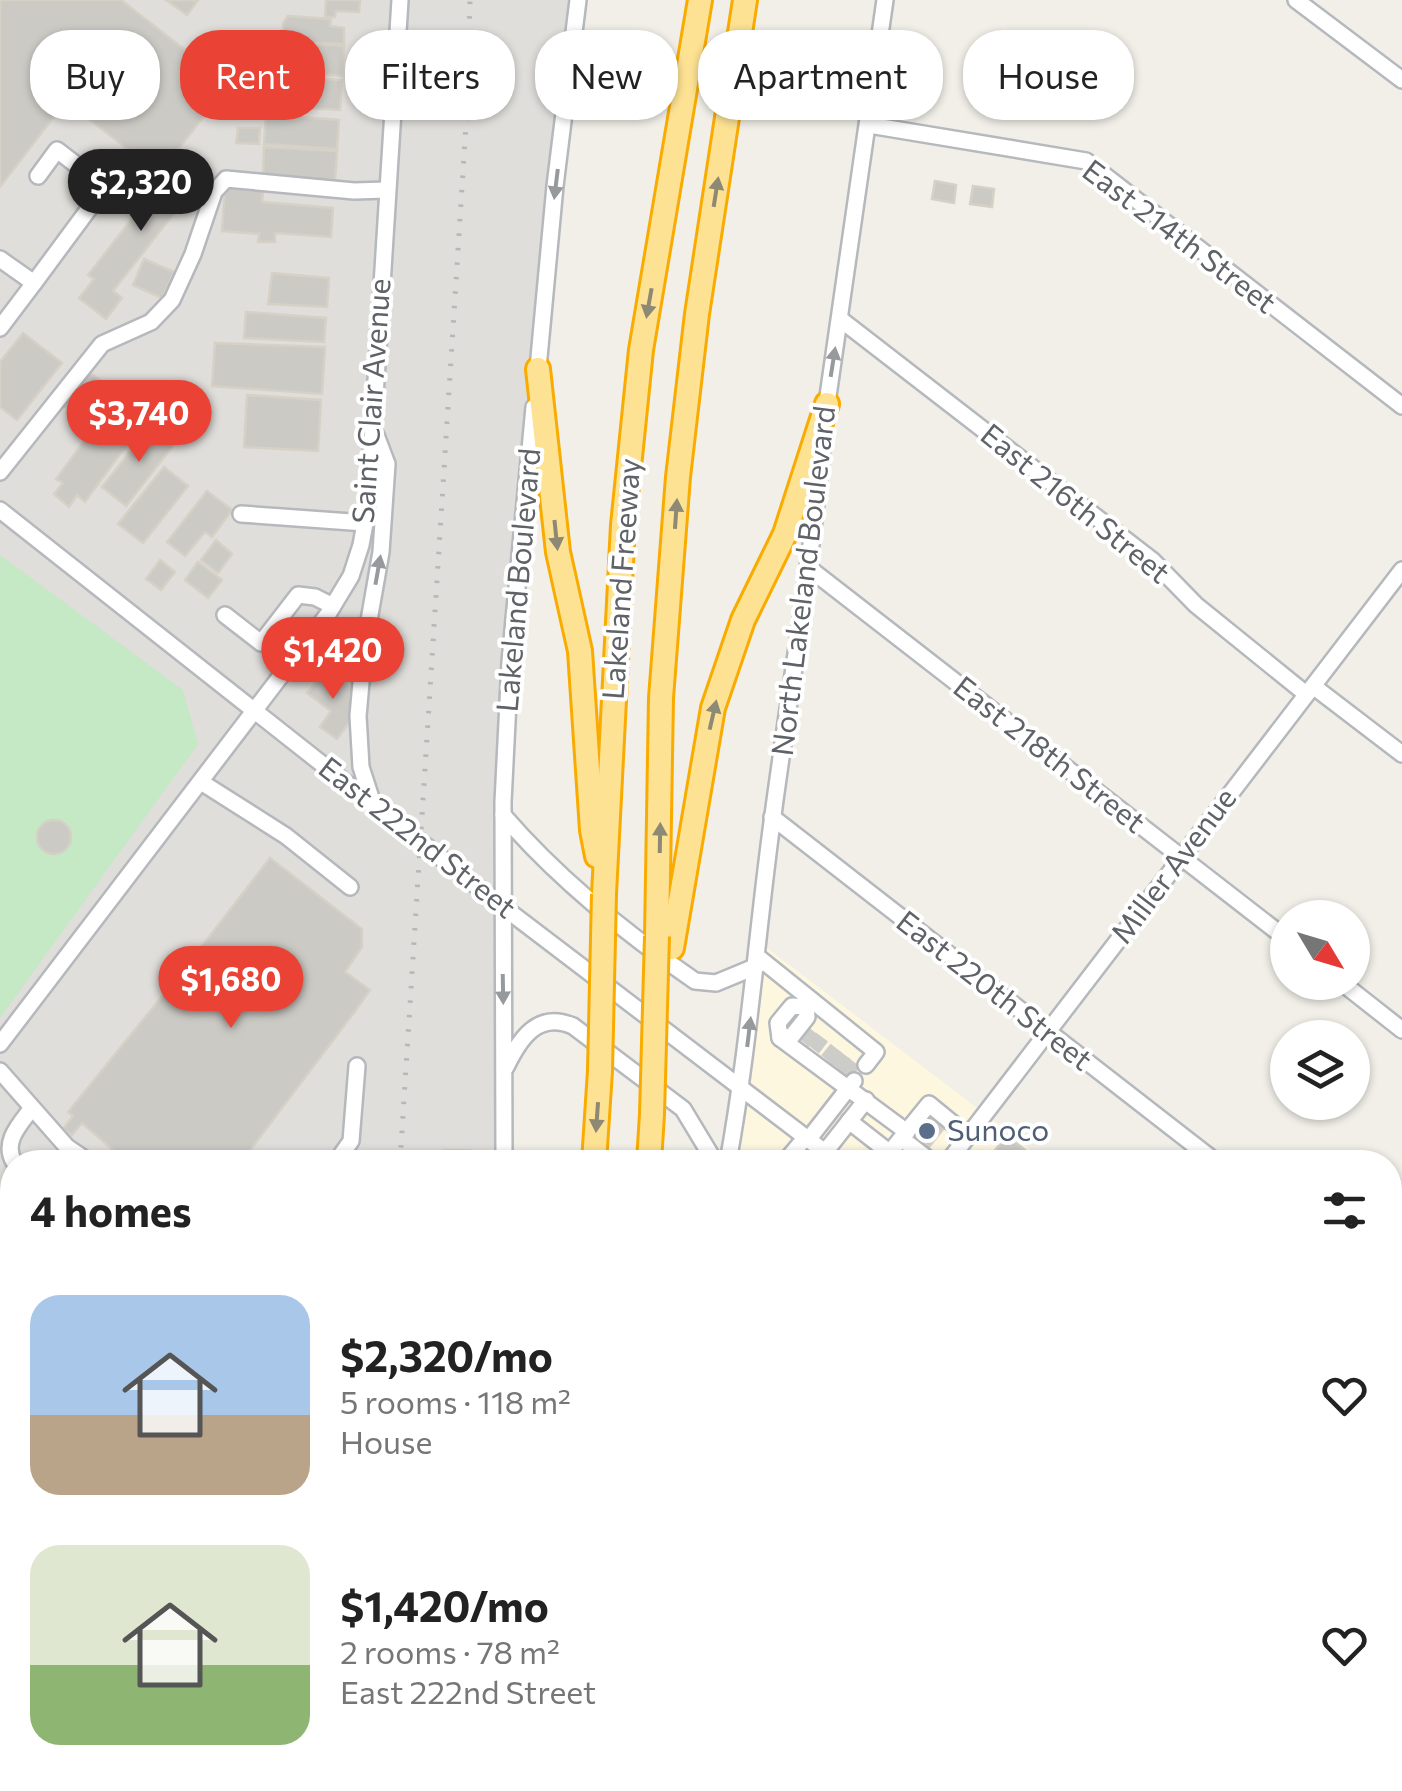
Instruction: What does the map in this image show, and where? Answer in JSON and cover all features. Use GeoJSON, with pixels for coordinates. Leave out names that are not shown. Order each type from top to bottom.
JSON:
{"type":"FeatureCollection","features":[{"type":"Feature","properties":{"kind":"highway","name":"Lakeland Freeway"},"geometry":{"type":"LineString","coordinates":[[595,1150],[623,525],[641,350],[700,0]]}},
{"type":"Feature","properties":{"kind":"highway","name":"Lakeland Freeway"},"geometry":{"type":"LineString","coordinates":[[665,942],[661,698],[678,477],[697,314],[745,0]]}},
{"type":"Feature","properties":{"kind":"highway"},"geometry":{"type":"LineString","coordinates":[[538,369],[558,552],[580,652],[592,830],[604,894]]}},
{"type":"Feature","properties":{"kind":"highway"},"geometry":{"type":"LineString","coordinates":[[650,1150],[665,942],[713,708],[743,620],[784,534],[827,404]]}},
{"type":"Feature","properties":{"kind":"street","name":"Saint Clair Avenue"},"geometry":{"type":"LineString","coordinates":[[0,1044],[256,710],[351,576],[365,523],[400,0]]}},
{"type":"Feature","properties":{"kind":"street","name":"Lakeland Boulevard"},"geometry":{"type":"LineString","coordinates":[[504,1150],[503,815],[510,662],[555,186],[578,0]]}},
{"type":"Feature","properties":{"kind":"street","name":"North Lakeland Boulevard"},"geometry":{"type":"LineString","coordinates":[[730,1150],[742,1088],[772,818],[810,569],[827,404],[885,0]]}},
{"type":"Feature","properties":{"kind":"street"},"geometry":{"type":"LineString","coordinates":[[1296,0],[1402,80]]}},
{"type":"Feature","properties":{"kind":"street","name":"East 214th Street"},"geometry":{"type":"LineString","coordinates":[[868,124],[1086,161],[1402,406]]}},
{"type":"Feature","properties":{"kind":"street"},"geometry":{"type":"LineString","coordinates":[[0,328],[104,187],[57,150],[38,176]]}},
{"type":"Feature","properties":{"kind":"street"},"geometry":{"type":"LineString","coordinates":[[0,472],[102,344],[151,322],[172,300],[214,192],[226,179],[354,191],[387,190]]}},
{"type":"Feature","properties":{"kind":"street"},"geometry":{"type":"LineString","coordinates":[[0,259],[34,283]]}},
{"type":"Feature","properties":{"kind":"street","name":"East 216th Street"},"geometry":{"type":"LineString","coordinates":[[840,319],[1153,560],[1196,605],[1402,754]]}},
{"type":"Feature","properties":{"kind":"street"},"geometry":{"type":"LineString","coordinates":[[373,426],[388,464],[381,552],[364,649],[358,716],[362,767],[373,804]]}},
{"type":"Feature","properties":{"kind":"street","name":"East 222nd Street"},"geometry":{"type":"LineString","coordinates":[[0,510],[502,906],[822,1150]]}},
{"type":"Feature","properties":{"kind":"street"},"geometry":{"type":"LineString","coordinates":[[241,514],[365,523]]}},
{"type":"Feature","properties":{"kind":"street","name":"East 218th Street"},"geometry":{"type":"LineString","coordinates":[[810,569],[1270,926]]}},
{"type":"Feature","properties":{"kind":"street","name":"Miller Avenue"},"geometry":{"type":"LineString","coordinates":[[957,1150],[1402,570]]}},
{"type":"Feature","properties":{"kind":"street"},"geometry":{"type":"LineString","coordinates":[[225,615],[261,642],[298,595],[315,597],[333,606]]}},
{"type":"Feature","properties":{"kind":"street"},"geometry":{"type":"LineString","coordinates":[[201,782],[286,836],[350,887]]}},
{"type":"Feature","properties":{"kind":"street"},"geometry":{"type":"LineString","coordinates":[[503,815],[569,884],[695,982],[716,983],[757,962],[855,1047]]}},
{"type":"Feature","properties":{"kind":"street","name":"East 220th Street"},"geometry":{"type":"LineString","coordinates":[[772,818],[1200,1150]]}},
{"type":"Feature","properties":{"kind":"street"},"geometry":{"type":"LineString","coordinates":[[1364,1000],[1402,1030]]}},
{"type":"Feature","properties":{"kind":"street"},"geometry":{"type":"LineString","coordinates":[[808,1003],[807,1017],[792,1036],[780,1038],[805,1050],[837,1075],[920,1150]]}},
{"type":"Feature","properties":{"kind":"street"},"geometry":{"type":"LineString","coordinates":[[504,1072],[530,1030],[549,1021],[573,1026],[683,1110],[708,1150]]}},
{"type":"Feature","properties":{"kind":"street"},"geometry":{"type":"LineString","coordinates":[[345,1150],[351,1141],[357,1066]]}},
{"type":"Feature","properties":{"kind":"street"},"geometry":{"type":"LineString","coordinates":[[0,1071],[71,1150]]}},
{"type":"Feature","properties":{"kind":"street"},"geometry":{"type":"LineString","coordinates":[[796,1150],[807,1139],[837,1075]]}},
{"type":"Feature","properties":{"kind":"street"},"geometry":{"type":"LineString","coordinates":[[835,1150],[866,1100]]}},
{"type":"Feature","properties":{"kind":"street"},"geometry":{"type":"LineString","coordinates":[[892,1150],[929,1104],[968,1136]]}},
{"type":"Feature","properties":{"kind":"street"},"geometry":{"type":"LineString","coordinates":[[10,1150],[12,1134],[32,1108]]}},
{"type":"Feature","properties":{"kind":"street"},"geometry":{"type":"LineString","coordinates":[[850,1121],[878,1150]]}},
{"type":"Feature","properties":{"kind":"shaded area"},"geometry":{"type":"Polygon","coordinates":[[[0,0],[578,0],[575,30],[535,30],[535,120],[566,120],[510,662],[504,1150],[0,1150],[0,0]]]}},
{"type":"Feature","properties":{"kind":"shaded area"},"geometry":{"type":"Polygon","coordinates":[[[759,942],[1031,1150],[730,1150],[759,942]]]}},
{"type":"Feature","properties":{"kind":"green space"},"geometry":{"type":"Polygon","coordinates":[[[0,555],[183,690],[198,744],[0,1018],[0,555]]]}},
{"type":"Feature","properties":{"kind":"building"},"geometry":{"type":"Polygon","coordinates":[[[0,0],[121,0],[160,30],[30,30],[30,120],[51,120],[0,187],[0,0]]]}},
{"type":"Feature","properties":{"kind":"building"},"geometry":{"type":"Polygon","coordinates":[[[166,0],[198,0],[187,15],[166,0]]]}},
{"type":"Feature","properties":{"kind":"building"},"geometry":{"type":"Polygon","coordinates":[[[326,0],[360,0],[359,12],[336,11],[335,17],[325,17],[326,0]]]}},
{"type":"Feature","properties":{"kind":"building"},"geometry":{"type":"Polygon","coordinates":[[[288,16],[331,19],[330,26],[344,28],[344,44],[325,43],[325,30],[283,30],[288,16]]]}},
{"type":"Feature","properties":{"kind":"building"},"geometry":{"type":"Polygon","coordinates":[[[160,30],[180,46],[180,120],[201,120],[159,174],[90,120],[160,120],[160,30]]]}},
{"type":"Feature","properties":{"kind":"building"},"geometry":{"type":"Polygon","coordinates":[[[325,45],[344,46],[342,76],[325,75],[325,45]]]}},
{"type":"Feature","properties":{"kind":"building"},"geometry":{"type":"Polygon","coordinates":[[[325,79],[342,80],[340,110],[325,109],[325,79]]]}},
{"type":"Feature","properties":{"kind":"building"},"geometry":{"type":"Polygon","coordinates":[[[266,120],[339,120],[337,149],[264,144],[266,120]]]}},
{"type":"Feature","properties":{"kind":"building"},"geometry":{"type":"Polygon","coordinates":[[[238,128],[260,128],[259,144],[236,143],[238,128]]]}},
{"type":"Feature","properties":{"kind":"building"},"geometry":{"type":"Polygon","coordinates":[[[264,147],[337,151],[335,180],[263,176],[264,147]]]}},
{"type":"Feature","properties":{"kind":"building"},"geometry":{"type":"Polygon","coordinates":[[[185,151],[208,170],[113,291],[122,298],[106,319],[79,298],[94,279],[88,275],[185,151]]]}},
{"type":"Feature","properties":{"kind":"building"},"geometry":{"type":"Polygon","coordinates":[[[935,181],[956,185],[954,203],[932,199],[935,181]]]}},
{"type":"Feature","properties":{"kind":"building"},"geometry":{"type":"Polygon","coordinates":[[[973,186],[994,189],[992,207],[970,204],[973,186]]]}},
{"type":"Feature","properties":{"kind":"building"},"geometry":{"type":"Polygon","coordinates":[[[225,188],[263,190],[262,202],[333,208],[331,237],[275,233],[275,242],[258,242],[259,234],[222,231],[225,188]]]}},
{"type":"Feature","properties":{"kind":"building"},"geometry":{"type":"Polygon","coordinates":[[[144,259],[174,272],[162,298],[133,285],[144,259]]]}},
{"type":"Feature","properties":{"kind":"building"},"geometry":{"type":"Polygon","coordinates":[[[272,273],[329,278],[327,307],[268,304],[272,273]]]}},
{"type":"Feature","properties":{"kind":"building"},"geometry":{"type":"Polygon","coordinates":[[[246,312],[326,318],[324,342],[244,338],[246,312]]]}},
{"type":"Feature","properties":{"kind":"building"},"geometry":{"type":"Polygon","coordinates":[[[23,333],[62,363],[17,420],[0,407],[0,362],[23,333]]]}},
{"type":"Feature","properties":{"kind":"building"},"geometry":{"type":"Polygon","coordinates":[[[215,343],[325,347],[322,394],[212,386],[215,343]]]}},
{"type":"Feature","properties":{"kind":"building"},"geometry":{"type":"Polygon","coordinates":[[[89,372],[148,416],[85,502],[77,495],[69,507],[54,494],[63,483],[56,479],[94,428],[64,406],[89,372]]]}},
{"type":"Feature","properties":{"kind":"building"},"geometry":{"type":"Polygon","coordinates":[[[247,395],[321,400],[318,451],[244,447],[247,395]]]}},
{"type":"Feature","properties":{"kind":"building"},"geometry":{"type":"Polygon","coordinates":[[[153,423],[176,442],[126,506],[102,487],[153,423]]]}},
{"type":"Feature","properties":{"kind":"building"},"geometry":{"type":"Polygon","coordinates":[[[164,467],[188,486],[143,543],[118,524],[164,467]]]}},
{"type":"Feature","properties":{"kind":"building"},"geometry":{"type":"Polygon","coordinates":[[[207,491],[232,510],[212,537],[205,532],[185,556],[167,542],[207,491]]]}},
{"type":"Feature","properties":{"kind":"building"},"geometry":{"type":"Polygon","coordinates":[[[216,540],[232,554],[218,573],[201,560],[216,540]]]}},
{"type":"Feature","properties":{"kind":"building"},"geometry":{"type":"Polygon","coordinates":[[[160,560],[175,572],[161,590],[146,579],[160,560]]]}},
{"type":"Feature","properties":{"kind":"building"},"geometry":{"type":"Polygon","coordinates":[[[198,562],[222,580],[208,598],[185,580],[198,562]]]}},
{"type":"Feature","properties":{"kind":"building"},"geometry":{"type":"Polygon","coordinates":[[[326,669],[351,689],[350,721],[337,739],[320,727],[331,711],[307,693],[326,669]]]}},
{"type":"Feature","properties":{"kind":"building"},"geometry":{"type":"Polygon","coordinates":[[[54,820],[66,825],[71,837],[66,849],[54,854],[42,849],[37,837],[42,825],[54,820]]]}},
{"type":"Feature","properties":{"kind":"building"},"geometry":{"type":"Polygon","coordinates":[[[270,858],[362,929],[362,947],[345,972],[370,990],[250,1150],[113,1150],[82,1123],[72,1135],[63,1129],[73,1116],[68,1112],[168,989],[162,985],[171,972],[178,977],[270,858]]]}},
{"type":"Feature","properties":{"kind":"building"},"geometry":{"type":"Polygon","coordinates":[[[930,1117],[944,1128],[929,1147],[915,1136],[930,1117]]]}},
{"type":"Feature","properties":{"kind":"building"},"geometry":{"type":"Polygon","coordinates":[[[1006,1135],[1025,1150],[995,1150],[1006,1135]]]}},
{"type":"Feature","properties":{"kind":"tunnel"},"geometry":{"type":"LineString","coordinates":[[803,1042],[816,1026]]}},
{"type":"Feature","properties":{"kind":"tunnel"},"geometry":{"type":"LineString","coordinates":[[813,1049],[825,1033]]}},
{"type":"Feature","properties":{"kind":"tunnel"},"geometry":{"type":"LineString","coordinates":[[827,1060],[840,1044]]}},
{"type":"Feature","properties":{"kind":"tunnel"},"geometry":{"type":"LineString","coordinates":[[836,1067],[848,1051]]}},
{"type":"Feature","properties":{"kind":"tunnel"},"geometry":{"type":"LineString","coordinates":[[845,1074],[857,1058]]}},
{"type":"Feature","properties":{"kind":"railway"},"geometry":{"type":"LineString","coordinates":[[401,1150],[466,124],[470,0]]}},
{"type":"Feature","properties":{"kind":"place","name":"Sunoco"},"geometry":{"type":"Point","coordinates":[927,1131]}}]}
